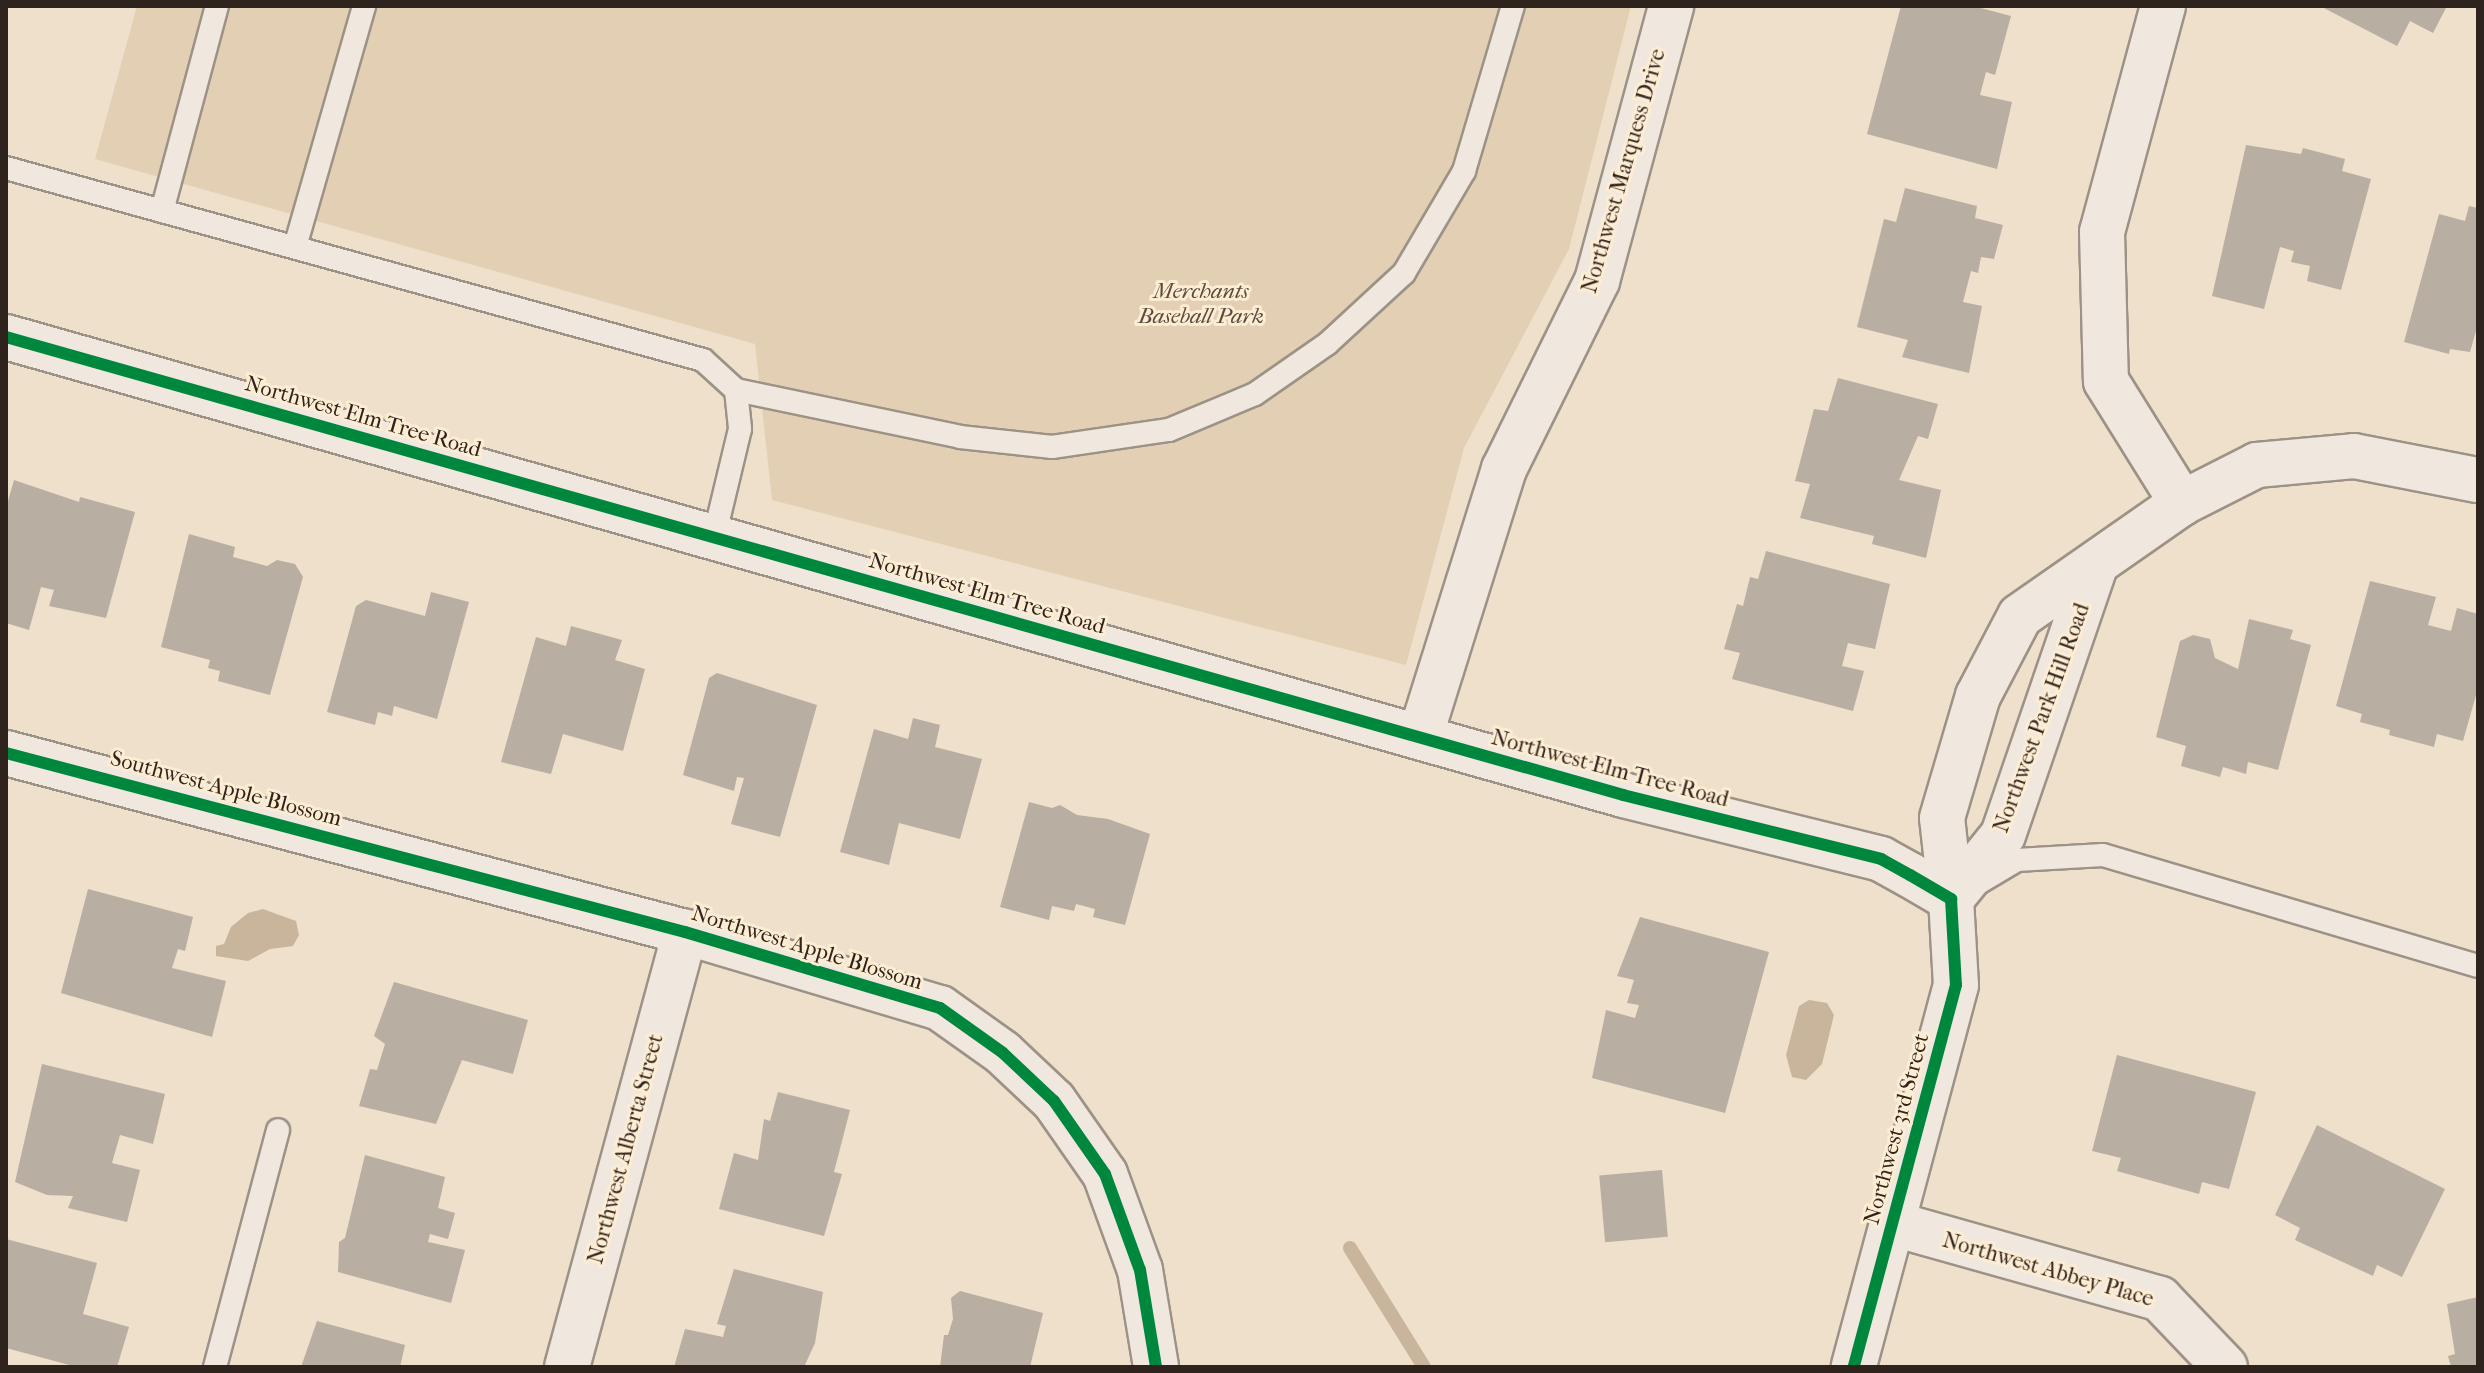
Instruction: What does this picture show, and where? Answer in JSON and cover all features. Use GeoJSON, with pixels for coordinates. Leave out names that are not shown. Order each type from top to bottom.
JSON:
{"type":"FeatureCollection","features":[{"type":"Feature","properties":{"kind":"street","name":"Northwest Marquess Drive"},"geometry":{"type":"LineString","coordinates":[[1420,737],[1504,469],[1597,281],[1671,6]]}},
{"type":"Feature","properties":{"kind":"street"},"geometry":{"type":"LineString","coordinates":[[2163,6],[2102,232],[2106,381],[2182,503]]}},
{"type":"Feature","properties":{"kind":"street","name":"Northwest Elm Tree Road"},"geometry":{"type":"LineString","coordinates":[[6,337],[1420,737],[1881,859],[1951,899]]}},
{"type":"Feature","properties":{"kind":"street","name":"Northwest Park Hill Road"},"geometry":{"type":"LineString","coordinates":[[1951,899],[1942,818],[1978,696],[2020,616],[2095,567],[2182,503],[2257,465],[2354,456],[2478,480]]}},
{"type":"Feature","properties":{"kind":"street","name":"Northwest Park Hill Road"},"geometry":{"type":"LineString","coordinates":[[1951,899],[2003,835],[2095,567]]}},
{"type":"Feature","properties":{"kind":"street","name":"Southwest Apple Blossom"},"geometry":{"type":"LineString","coordinates":[[6,753],[435,866]]}},
{"type":"Feature","properties":{"kind":"street","name":"Northwest Apple Blossom"},"geometry":{"type":"LineString","coordinates":[[435,866],[685,932],[940,1008],[1003,1053],[1054,1101],[1105,1174],[1140,1270],[1156,1367]]}},
{"type":"Feature","properties":{"kind":"street","name":"Northwest 3rd Street"},"geometry":{"type":"LineString","coordinates":[[1854,1367],[1956,985],[1951,899]]}},
{"type":"Feature","properties":{"kind":"street","name":"Northwest Alberta Street"},"geometry":{"type":"LineString","coordinates":[[567,1367],[685,932]]}},
{"type":"Feature","properties":{"kind":"street","name":"Northwest Abbey Place"},"geometry":{"type":"LineString","coordinates":[[1894,1224],[2160,1299],[2225,1367]]}},
{"type":"Feature","properties":{"kind":"lane"},"geometry":{"type":"LineString","coordinates":[[162,211],[217,6]]}},
{"type":"Feature","properties":{"kind":"lane"},"geometry":{"type":"LineString","coordinates":[[295,247],[364,6]]}},
{"type":"Feature","properties":{"kind":"lane"},"geometry":{"type":"LineString","coordinates":[[6,168],[703,360],[736,390],[960,437],[1052,447],[1169,430],[1255,394],[1327,344],[1404,273],[1464,171],[1513,6]]}},
{"type":"Feature","properties":{"kind":"lane"},"geometry":{"type":"LineString","coordinates":[[714,537],[740,429],[736,390]]}},
{"type":"Feature","properties":{"kind":"lane"},"geometry":{"type":"LineString","coordinates":[[1951,899],[2017,860],[2103,855],[2478,966]]}},
{"type":"Feature","properties":{"kind":"lane"},"geometry":{"type":"LineString","coordinates":[[215,1367],[278,1130]]}},
{"type":"Feature","properties":{"kind":"green space","name":"Merchants Baseball Park"},"geometry":{"type":"Polygon","coordinates":[[[137,6],[1631,6],[1569,249],[1464,448],[1406,665],[772,500],[755,344],[95,159],[137,6]]]}},
{"type":"Feature","properties":{"kind":"shaded area"},"geometry":{"type":"Polygon","coordinates":[[[263,909],[296,921],[299,935],[293,946],[270,949],[248,961],[216,956],[216,946],[224,944],[231,927],[248,913],[263,909]]]}},
{"type":"Feature","properties":{"kind":"shaded area"},"geometry":{"type":"Polygon","coordinates":[[[1809,1000],[1827,1003],[1834,1015],[1822,1064],[1806,1080],[1792,1077],[1786,1055],[1799,1006],[1809,1000]]]}},
{"type":"Feature","properties":{"kind":"building"},"geometry":{"type":"Polygon","coordinates":[[[1901,6],[1973,6],[2011,16],[1995,75],[1986,72],[1980,95],[2012,102],[1997,169],[1867,134],[1901,6]]]}},
{"type":"Feature","properties":{"kind":"building"},"geometry":{"type":"Polygon","coordinates":[[[2320,6],[2447,6],[2433,33],[2410,21],[2397,46],[2320,6]]]}},
{"type":"Feature","properties":{"kind":"building"},"geometry":{"type":"Polygon","coordinates":[[[2246,145],[2301,154],[2303,148],[2345,159],[2342,171],[2371,179],[2341,290],[2307,281],[2310,266],[2291,262],[2294,251],[2280,247],[2264,309],[2212,296],[2246,145]]]}},
{"type":"Feature","properties":{"kind":"building"},"geometry":{"type":"Polygon","coordinates":[[[1905,188],[1977,206],[1975,218],[2003,225],[1994,259],[1981,257],[1978,273],[1971,271],[1963,302],[1982,306],[1969,373],[1902,357],[1908,340],[1857,327],[1884,219],[1896,222],[1905,188]]]}},
{"type":"Feature","properties":{"kind":"building"},"geometry":{"type":"Polygon","coordinates":[[[2469,206],[2478,208],[2478,324],[2470,352],[2450,349],[2449,354],[2404,342],[2439,214],[2465,221],[2469,206]]]}},
{"type":"Feature","properties":{"kind":"building"},"geometry":{"type":"Polygon","coordinates":[[[1838,378],[1938,404],[1928,439],[1918,436],[1899,480],[1941,490],[1926,558],[1872,544],[1874,536],[1800,518],[1810,484],[1795,481],[1814,409],[1828,411],[1838,378]]]}},
{"type":"Feature","properties":{"kind":"building"},"geometry":{"type":"Polygon","coordinates":[[[14,480],[79,502],[80,497],[135,512],[106,618],[49,606],[54,590],[41,587],[29,630],[6,623],[6,508],[14,480]]]}},
{"type":"Feature","properties":{"kind":"building"},"geometry":{"type":"Polygon","coordinates":[[[189,534],[235,547],[233,557],[267,566],[277,560],[295,564],[303,577],[270,695],[218,681],[220,671],[208,668],[210,660],[161,647],[189,534]]]}},
{"type":"Feature","properties":{"kind":"building"},"geometry":{"type":"Polygon","coordinates":[[[1766,551],[1890,584],[1875,649],[1848,643],[1842,666],[1864,671],[1853,711],[1732,679],[1740,653],[1724,649],[1737,604],[1743,606],[1750,577],[1758,579],[1766,551]]]}},
{"type":"Feature","properties":{"kind":"building"},"geometry":{"type":"Polygon","coordinates":[[[2370,581],[2436,597],[2428,625],[2451,631],[2457,608],[2478,614],[2478,688],[2463,741],[2437,734],[2434,747],[2389,735],[2390,730],[2360,722],[2362,714],[2336,706],[2370,581]]]}},
{"type":"Feature","properties":{"kind":"building"},"geometry":{"type":"Polygon","coordinates":[[[431,592],[469,602],[437,719],[394,706],[392,716],[378,712],[375,725],[327,712],[356,606],[366,600],[425,616],[431,592]]]}},
{"type":"Feature","properties":{"kind":"building"},"geometry":{"type":"Polygon","coordinates":[[[2249,619],[2293,630],[2290,639],[2311,645],[2278,770],[2248,762],[2246,774],[2223,767],[2220,777],[2181,766],[2186,746],[2156,737],[2180,641],[2193,635],[2210,639],[2215,658],[2238,669],[2249,619]]]}},
{"type":"Feature","properties":{"kind":"building"},"geometry":{"type":"Polygon","coordinates":[[[571,626],[622,640],[615,660],[645,669],[623,751],[563,734],[551,774],[501,762],[536,637],[566,646],[571,626]]]}},
{"type":"Feature","properties":{"kind":"building"},"geometry":{"type":"Polygon","coordinates":[[[717,673],[817,705],[780,837],[731,824],[744,778],[737,777],[734,791],[683,775],[709,678],[717,673]]]}},
{"type":"Feature","properties":{"kind":"building"},"geometry":{"type":"Polygon","coordinates":[[[913,718],[940,725],[935,747],[982,759],[960,839],[899,823],[889,865],[840,852],[874,729],[908,739],[913,718]]]}},
{"type":"Feature","properties":{"kind":"building"},"geometry":{"type":"Polygon","coordinates":[[[1029,802],[1052,808],[1060,805],[1077,815],[1108,819],[1150,834],[1125,925],[1093,917],[1095,909],[1076,904],[1074,911],[1052,906],[1049,920],[1000,907],[1029,802]]]}},
{"type":"Feature","properties":{"kind":"building"},"geometry":{"type":"Polygon","coordinates":[[[88,889],[193,917],[185,951],[178,949],[172,968],[226,981],[212,1037],[61,993],[88,889]]]}},
{"type":"Feature","properties":{"kind":"building"},"geometry":{"type":"Polygon","coordinates":[[[1640,917],[1769,952],[1725,1113],[1592,1078],[1606,1010],[1635,1018],[1639,1005],[1627,1003],[1634,980],[1617,976],[1640,917]]]}},
{"type":"Feature","properties":{"kind":"building"},"geometry":{"type":"Polygon","coordinates":[[[394,982],[528,1020],[513,1074],[462,1060],[436,1124],[359,1106],[370,1069],[377,1070],[385,1044],[374,1036],[394,982]]]}},
{"type":"Feature","properties":{"kind":"building"},"geometry":{"type":"Polygon","coordinates":[[[2117,1055],[2256,1092],[2229,1189],[2202,1182],[2199,1194],[2117,1171],[2121,1158],[2092,1151],[2117,1055]]]}},
{"type":"Feature","properties":{"kind":"building"},"geometry":{"type":"Polygon","coordinates":[[[42,1064],[165,1094],[153,1144],[120,1135],[112,1163],[140,1170],[127,1222],[68,1208],[73,1196],[47,1195],[15,1182],[42,1064]]]}},
{"type":"Feature","properties":{"kind":"building"},"geometry":{"type":"Polygon","coordinates":[[[778,1092],[850,1110],[834,1172],[842,1174],[824,1236],[719,1209],[734,1153],[758,1160],[764,1119],[770,1121],[778,1092]]]}},
{"type":"Feature","properties":{"kind":"building"},"geometry":{"type":"Polygon","coordinates":[[[2317,1125],[2445,1189],[2402,1277],[2377,1265],[2373,1276],[2295,1240],[2300,1228],[2275,1215],[2317,1125]]]}},
{"type":"Feature","properties":{"kind":"building"},"geometry":{"type":"Polygon","coordinates":[[[365,1155],[445,1177],[438,1208],[455,1213],[448,1239],[430,1234],[428,1242],[465,1250],[451,1303],[338,1272],[339,1242],[345,1238],[365,1155]]]}},
{"type":"Feature","properties":{"kind":"building"},"geometry":{"type":"Polygon","coordinates":[[[1662,1170],[1668,1237],[1605,1242],[1599,1175],[1662,1170]]]}},
{"type":"Feature","properties":{"kind":"building"},"geometry":{"type":"Polygon","coordinates":[[[6,1239],[97,1263],[83,1314],[129,1327],[117,1367],[77,1367],[6,1348],[6,1239]]]}},
{"type":"Feature","properties":{"kind":"building"},"geometry":{"type":"Polygon","coordinates":[[[734,1269],[823,1292],[815,1343],[804,1367],[674,1367],[685,1329],[723,1337],[726,1326],[717,1324],[734,1269]]]}},
{"type":"Feature","properties":{"kind":"building"},"geometry":{"type":"Polygon","coordinates":[[[960,1291],[1043,1313],[1030,1367],[940,1367],[944,1335],[948,1335],[953,1319],[951,1298],[960,1291]]]}},
{"type":"Feature","properties":{"kind":"building"},"geometry":{"type":"Polygon","coordinates":[[[2478,1297],[2478,1367],[2451,1367],[2448,1356],[2455,1354],[2447,1304],[2478,1297]]]}},
{"type":"Feature","properties":{"kind":"building"},"geometry":{"type":"Polygon","coordinates":[[[317,1321],[405,1345],[400,1367],[301,1367],[317,1321]]]}},
{"type":"Feature","properties":{"kind":"waterway"},"geometry":{"type":"LineString","coordinates":[[1350,1248],[1424,1367]]}},
{"type":"Feature","properties":{"kind":"cycle path"},"geometry":{"type":"LineString","coordinates":[[6,337],[1623,795],[1881,859],[1910,875],[1951,899],[1956,985],[1854,1367]]}},
{"type":"Feature","properties":{"kind":"cycle path"},"geometry":{"type":"LineString","coordinates":[[6,753],[685,932],[940,1008],[1003,1053],[1054,1101],[1105,1174],[1140,1270],[1156,1367]]}}]}
